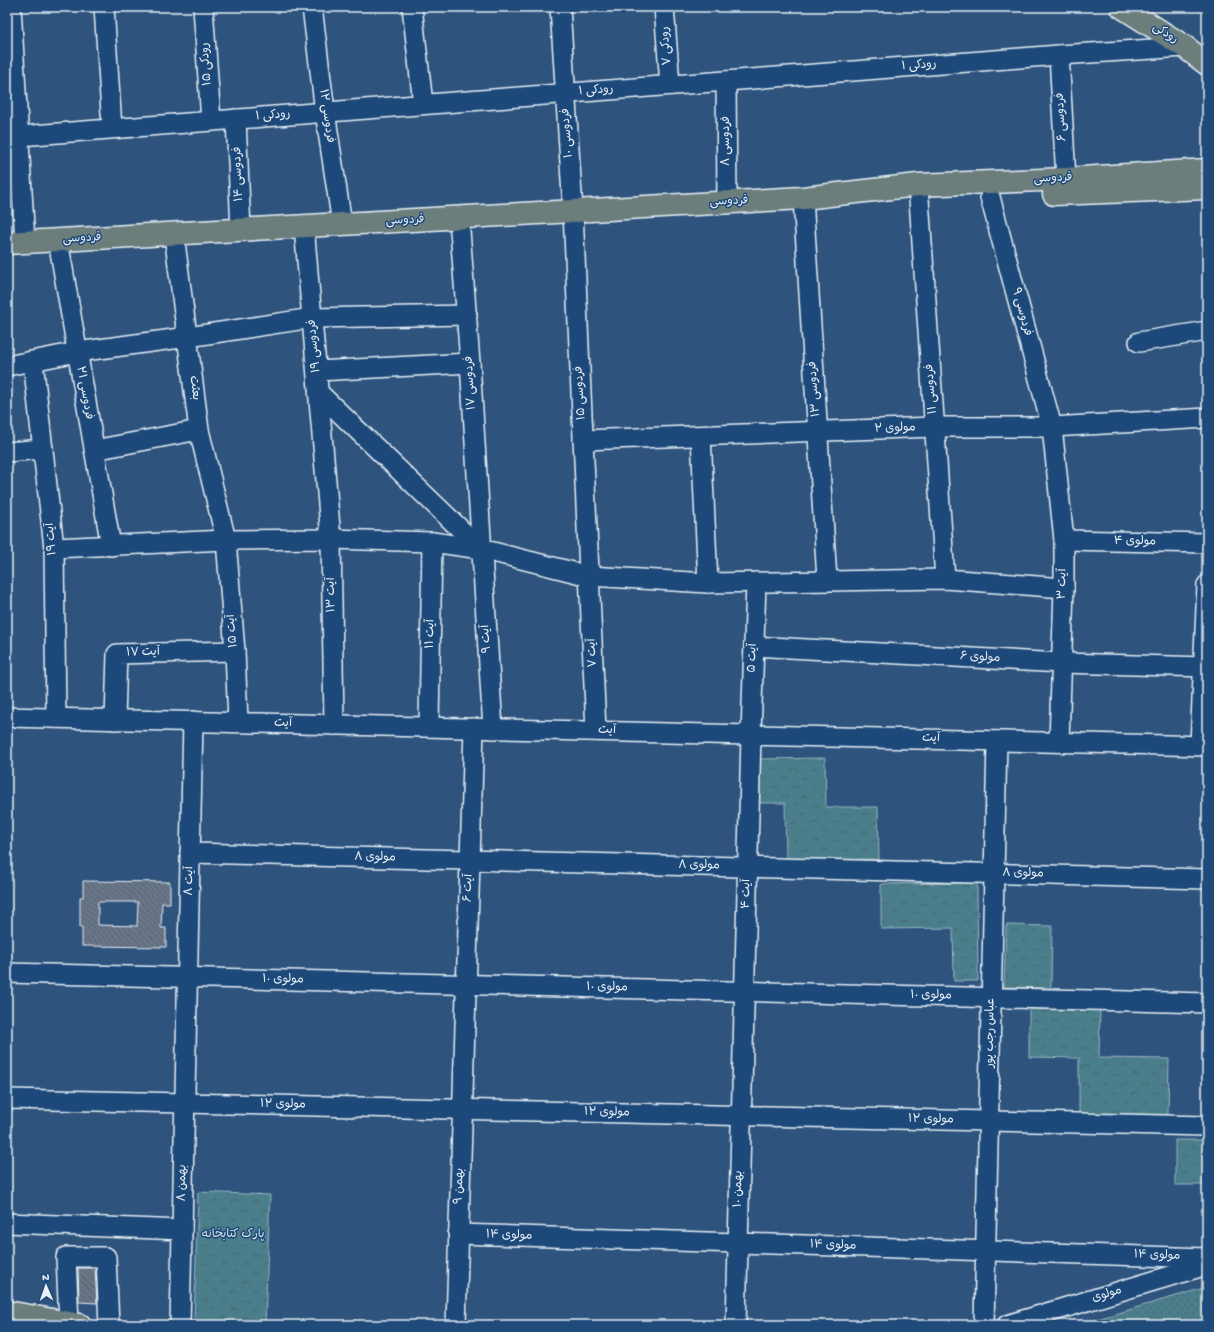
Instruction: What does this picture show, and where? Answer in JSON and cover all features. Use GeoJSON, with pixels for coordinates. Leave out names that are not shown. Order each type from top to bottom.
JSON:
{"type":"FeatureCollection","features":[{"type":"Feature","properties":{"kind":"main road","name":"رودکی"},"geometry":{"type":"LineString","coordinates":[[1122,7],[1185,47],[1207,64]]}},
{"type":"Feature","properties":{"kind":"main road","name":"فردوسی"},"geometry":{"type":"LineString","coordinates":[[16,242],[803,198],[918,185],[1066,179],[1207,170]]}},
{"type":"Feature","properties":{"kind":"main road","name":"فردوسی"},"geometry":{"type":"LineString","coordinates":[[803,198],[919,199],[1207,188]]}},
{"type":"Feature","properties":{"kind":"main road"},"geometry":{"type":"LineString","coordinates":[[7,1312],[74,1324]]}},
{"type":"Feature","properties":{"kind":"street"},"geometry":{"type":"LineString","coordinates":[[11,7],[16,242]]}},
{"type":"Feature","properties":{"kind":"street"},"geometry":{"type":"LineString","coordinates":[[104,7],[112,128]]}},
{"type":"Feature","properties":{"kind":"street","name":"رودکی ۱۵"},"geometry":{"type":"LineString","coordinates":[[203,7],[211,121]]}},
{"type":"Feature","properties":{"kind":"street","name":"فردوسی ۱۲"},"geometry":{"type":"LineString","coordinates":[[312,7],[325,112],[342,224]]}},
{"type":"Feature","properties":{"kind":"street"},"geometry":{"type":"LineString","coordinates":[[412,7],[423,104]]}},
{"type":"Feature","properties":{"kind":"street","name":"فردوسی ۱۰"},"geometry":{"type":"LineString","coordinates":[[560,7],[573,211]]}},
{"type":"Feature","properties":{"kind":"street","name":"رودکی ۷"},"geometry":{"type":"LineString","coordinates":[[664,7],[670,85]]}},
{"type":"Feature","properties":{"kind":"street","name":"رودکی ۱"},"geometry":{"type":"LineString","coordinates":[[13,136],[1059,55],[1185,47]]}},
{"type":"Feature","properties":{"kind":"street","name":"فردوسی ۶"},"geometry":{"type":"LineString","coordinates":[[1059,55],[1066,179]]}},
{"type":"Feature","properties":{"kind":"street","name":"فردوسی ۸"},"geometry":{"type":"LineString","coordinates":[[726,81],[727,202]]}},
{"type":"Feature","properties":{"kind":"street","name":"فردوسی ۱۴"},"geometry":{"type":"LineString","coordinates":[[236,119],[241,230]]}},
{"type":"Feature","properties":{"kind":"street","name":"فردوسی ۹"},"geometry":{"type":"LineString","coordinates":[[990,197],[1052,427]]}},
{"type":"Feature","properties":{"kind":"street","name":"فردوسی ۱۳"},"geometry":{"type":"LineString","coordinates":[[803,198],[828,580]]}},
{"type":"Feature","properties":{"kind":"street","name":"فردوسی ۱۱"},"geometry":{"type":"LineString","coordinates":[[919,199],[945,579]]}},
{"type":"Feature","properties":{"kind":"street","name":"فردوسی ۱۵"},"geometry":{"type":"LineString","coordinates":[[573,211],[589,576]]}},
{"type":"Feature","properties":{"kind":"street","name":"فردوسی ۱۷"},"geometry":{"type":"LineString","coordinates":[[459,218],[470,363],[481,549]]}},
{"type":"Feature","properties":{"kind":"street","name":"فردوسی ۱۹"},"geometry":{"type":"LineString","coordinates":[[304,226],[325,466]]}},
{"type":"Feature","properties":{"kind":"street","name":"بعثت"},"geometry":{"type":"LineString","coordinates":[[174,234],[199,430],[226,540]]}},
{"type":"Feature","properties":{"kind":"street","name":"فردوسی ۲۱"},"geometry":{"type":"LineString","coordinates":[[58,240],[111,546]]}},
{"type":"Feature","properties":{"kind":"street"},"geometry":{"type":"LineString","coordinates":[[7,366],[77,352],[188,338],[312,318],[466,315]]}},
{"type":"Feature","properties":{"kind":"street"},"geometry":{"type":"LineString","coordinates":[[1139,342],[1207,331]]}},
{"type":"Feature","properties":{"kind":"street","name":"آیت ۱۹"},"geometry":{"type":"LineString","coordinates":[[33,361],[54,548],[56,718]]}},
{"type":"Feature","properties":{"kind":"street"},"geometry":{"type":"LineString","coordinates":[[317,371],[470,363]]}},
{"type":"Feature","properties":{"kind":"street"},"geometry":{"type":"LineString","coordinates":[[319,393],[481,549]]}},
{"type":"Feature","properties":{"kind":"street","name":"مولوی ۲"},"geometry":{"type":"LineString","coordinates":[[583,440],[935,427],[1052,427],[1207,418]]}},
{"type":"Feature","properties":{"kind":"street","name":"آیت ۳"},"geometry":{"type":"LineString","coordinates":[[1052,427],[1064,540],[1059,742]]}},
{"type":"Feature","properties":{"kind":"street"},"geometry":{"type":"LineString","coordinates":[[94,450],[199,430]]}},
{"type":"Feature","properties":{"kind":"street"},"geometry":{"type":"LineString","coordinates":[[701,436],[708,583]]}},
{"type":"Feature","properties":{"kind":"street"},"geometry":{"type":"LineString","coordinates":[[7,452],[43,449]]}},
{"type":"Feature","properties":{"kind":"street","name":"آیت ۱۳"},"geometry":{"type":"LineString","coordinates":[[325,466],[331,539],[334,725]]}},
{"type":"Feature","properties":{"kind":"street"},"geometry":{"type":"LineString","coordinates":[[54,548],[226,540],[331,539],[432,542],[481,549],[589,576],[708,583],[945,579],[1064,588]]}},
{"type":"Feature","properties":{"kind":"street","name":"آیت ۱۵"},"geometry":{"type":"LineString","coordinates":[[226,540],[235,651],[238,722]]}},
{"type":"Feature","properties":{"kind":"street","name":"مولوی ۴"},"geometry":{"type":"LineString","coordinates":[[1064,540],[1207,543]]}},
{"type":"Feature","properties":{"kind":"street","name":"آیت ۱۱"},"geometry":{"type":"LineString","coordinates":[[429,727],[432,542]]}},
{"type":"Feature","properties":{"kind":"street","name":"آیت ۹"},"geometry":{"type":"LineString","coordinates":[[481,549],[493,729]]}},
{"type":"Feature","properties":{"kind":"street","name":"آیت ۷"},"geometry":{"type":"LineString","coordinates":[[589,576],[596,731]]}},
{"type":"Feature","properties":{"kind":"street","name":"آیت ۵"},"geometry":{"type":"LineString","coordinates":[[750,735],[756,582]]}},
{"type":"Feature","properties":{"kind":"street"},"geometry":{"type":"LineString","coordinates":[[1204,745],[1207,585]]}},
{"type":"Feature","properties":{"kind":"street","name":"مولوی ۶"},"geometry":{"type":"LineString","coordinates":[[754,646],[1062,663],[1205,667]]}},
{"type":"Feature","properties":{"kind":"street","name":"آیت ۱۷"},"geometry":{"type":"LineString","coordinates":[[115,720],[117,654],[235,651]]}},
{"type":"Feature","properties":{"kind":"street","name":"آیت"},"geometry":{"type":"LineString","coordinates":[[7,717],[1204,745]]}},
{"type":"Feature","properties":{"kind":"street","name":"آیت ۸"},"geometry":{"type":"LineString","coordinates":[[186,1040],[193,721]]}},
{"type":"Feature","properties":{"kind":"street","name":"آیت ۶"},"geometry":{"type":"LineString","coordinates":[[464,1047],[474,728]]}},
{"type":"Feature","properties":{"kind":"street","name":"آیت ۴"},"geometry":{"type":"LineString","coordinates":[[743,1054],[750,735]]}},
{"type":"Feature","properties":{"kind":"street","name":"عباس رجب پور"},"geometry":{"type":"LineString","coordinates":[[984,1325],[997,741]]}},
{"type":"Feature","properties":{"kind":"street","name":"مولوی ۸"},"geometry":{"type":"LineString","coordinates":[[190,853],[1207,879]]}},
{"type":"Feature","properties":{"kind":"street","name":"مولوی ۱۰"},"geometry":{"type":"LineString","coordinates":[[7,973],[1207,1004]]}},
{"type":"Feature","properties":{"kind":"street","name":"بهمن ۸"},"geometry":{"type":"LineString","coordinates":[[180,1325],[186,1040]]}},
{"type":"Feature","properties":{"kind":"street","name":"بهمن ۹"},"geometry":{"type":"LineString","coordinates":[[456,1325],[464,1047]]}},
{"type":"Feature","properties":{"kind":"street","name":"بهمن ۱۰"},"geometry":{"type":"LineString","coordinates":[[736,1325],[743,1054]]}},
{"type":"Feature","properties":{"kind":"street","name":"مولوی ۱۲"},"geometry":{"type":"LineString","coordinates":[[7,1099],[1207,1126]]}},
{"type":"Feature","properties":{"kind":"street"},"geometry":{"type":"LineString","coordinates":[[7,1223],[182,1230]]}},
{"type":"Feature","properties":{"kind":"street","name":"مولوی ۱۴"},"geometry":{"type":"LineString","coordinates":[[458,1234],[1207,1258]]}},
{"type":"Feature","properties":{"kind":"street"},"geometry":{"type":"LineString","coordinates":[[74,1324],[66,1257],[106,1257],[109,1325]]}},
{"type":"Feature","properties":{"kind":"street","name":"مولوی"},"geometry":{"type":"LineString","coordinates":[[1007,1325],[1207,1266]]}},
{"type":"Feature","properties":{"kind":"green space"},"geometry":{"type":"Polygon","coordinates":[[[825,758],[826,807],[878,807],[879,859],[786,860],[785,803],[759,803],[758,759],[825,758]]]}},
{"type":"Feature","properties":{"kind":"green space"},"geometry":{"type":"Polygon","coordinates":[[[977,883],[978,981],[954,981],[953,928],[881,929],[881,884],[977,883]]]}},
{"type":"Feature","properties":{"kind":"green space"},"geometry":{"type":"Polygon","coordinates":[[[1006,925],[1052,926],[1051,988],[1004,987],[1006,925]]]}},
{"type":"Feature","properties":{"kind":"green space"},"geometry":{"type":"Polygon","coordinates":[[[1029,1009],[1100,1010],[1099,1058],[1169,1059],[1168,1115],[1079,1114],[1079,1058],[1029,1057],[1029,1009]]]}},
{"type":"Feature","properties":{"kind":"green space"},"geometry":{"type":"Polygon","coordinates":[[[1175,1140],[1207,1140],[1207,1185],[1175,1185],[1175,1140]]]}},
{"type":"Feature","properties":{"kind":"green space","name":"پارک کتابخانه"},"geometry":{"type":"Polygon","coordinates":[[[198,1192],[270,1195],[265,1325],[206,1325],[194,1323],[198,1192]]]}},
{"type":"Feature","properties":{"kind":"green space"},"geometry":{"type":"Polygon","coordinates":[[[1207,1287],[1207,1325],[1096,1325],[1094,1320],[1207,1287]]]}},
{"type":"Feature","properties":{"kind":"building"},"geometry":{"type":"Polygon","coordinates":[[[83,881],[170,882],[170,903],[162,903],[161,928],[166,928],[166,947],[82,946],[82,927],[80,927],[80,897],[83,897],[83,881]],[[98,902],[98,925],[137,926],[138,902],[98,902]]]}},
{"type":"Feature","properties":{"kind":"building"},"geometry":{"type":"Polygon","coordinates":[[[78,1268],[95,1268],[97,1303],[79,1302],[78,1268]]]}}]}
